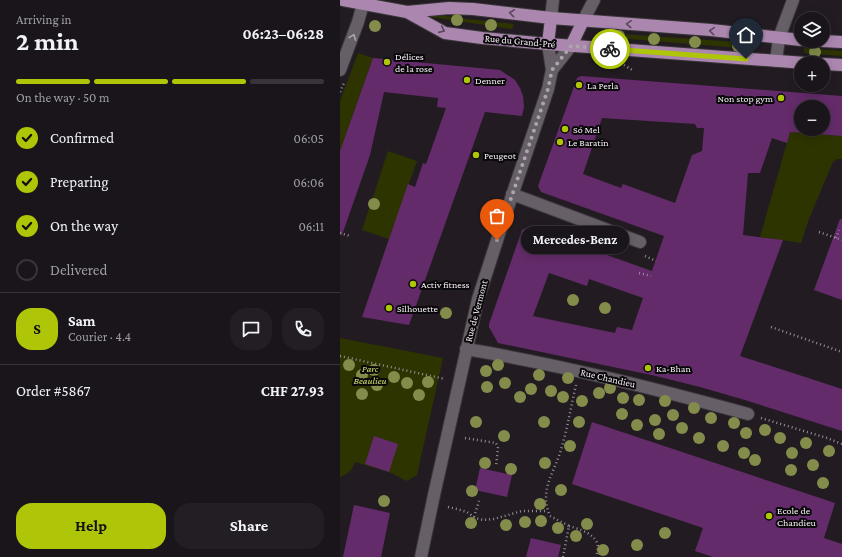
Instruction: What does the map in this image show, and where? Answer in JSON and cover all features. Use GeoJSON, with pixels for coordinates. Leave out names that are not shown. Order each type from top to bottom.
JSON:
{"type":"FeatureCollection","features":[{"type":"Feature","properties":{"kind":"main road","name":"Rue du Grand-Pré"},"geometry":{"type":"LineString","coordinates":[[343,0],[408,12],[449,8],[584,21],[711,30],[794,39]]}},
{"type":"Feature","properties":{"kind":"main road","name":"Rue du Grand-Pré"},"geometry":{"type":"LineString","coordinates":[[408,12],[445,32],[482,38],[794,62]]}},
{"type":"Feature","properties":{"kind":"main road"},"geometry":{"type":"LineString","coordinates":[[548,44],[551,18]]}},
{"type":"Feature","properties":{"kind":"main road"},"geometry":{"type":"LineString","coordinates":[[571,46],[584,21]]}},
{"type":"Feature","properties":{"kind":"main road"},"geometry":{"type":"LineString","coordinates":[[830,41],[842,42]]}},
{"type":"Feature","properties":{"kind":"main road"},"geometry":{"type":"LineString","coordinates":[[830,64],[842,65]]}},
{"type":"Feature","properties":{"kind":"street"},"geometry":{"type":"LineString","coordinates":[[551,18],[553,0]]}},
{"type":"Feature","properties":{"kind":"street"},"geometry":{"type":"LineString","coordinates":[[584,21],[594,0]]}},
{"type":"Feature","properties":{"kind":"street"},"geometry":{"type":"LineString","coordinates":[[776,61],[779,38],[793,0]]}},
{"type":"Feature","properties":{"kind":"street"},"geometry":{"type":"LineString","coordinates":[[340,70],[358,22],[362,4]]}},
{"type":"Feature","properties":{"kind":"street","name":"Rue de Vermont"},"geometry":{"type":"LineString","coordinates":[[421,557],[478,299],[548,89],[552,70],[548,44]]}},
{"type":"Feature","properties":{"kind":"street","name":"Rue de Vermont"},"geometry":{"type":"LineString","coordinates":[[552,70],[571,46]]}},
{"type":"Feature","properties":{"kind":"street"},"geometry":{"type":"LineString","coordinates":[[512,194],[640,242]]}},
{"type":"Feature","properties":{"kind":"street","name":"Rue Chandieu"},"geometry":{"type":"LineString","coordinates":[[466,349],[578,371],[668,392],[748,414]]}},
{"type":"Feature","properties":{"kind":"path"},"geometry":{"type":"LineString","coordinates":[[836,238],[839,230]]}},
{"type":"Feature","properties":{"kind":"path"},"geometry":{"type":"LineString","coordinates":[[819,232],[842,240]]}},
{"type":"Feature","properties":{"kind":"path"},"geometry":{"type":"LineString","coordinates":[[340,233],[350,236]]}},
{"type":"Feature","properties":{"kind":"path"},"geometry":{"type":"LineString","coordinates":[[642,255],[656,261]]}},
{"type":"Feature","properties":{"kind":"path"},"geometry":{"type":"LineString","coordinates":[[639,273],[651,276]]}},
{"type":"Feature","properties":{"kind":"path"},"geometry":{"type":"LineString","coordinates":[[771,327],[842,352]]}},
{"type":"Feature","properties":{"kind":"path"},"geometry":{"type":"LineString","coordinates":[[340,356],[446,379]]}},
{"type":"Feature","properties":{"kind":"path"},"geometry":{"type":"LineString","coordinates":[[578,371],[562,447],[556,466],[549,478],[545,498],[547,511],[550,516],[569,526],[580,529],[597,542],[598,547],[596,557]]}},
{"type":"Feature","properties":{"kind":"path"},"geometry":{"type":"LineString","coordinates":[[748,414],[842,444]]}},
{"type":"Feature","properties":{"kind":"path"},"geometry":{"type":"LineString","coordinates":[[465,438],[496,443],[498,446],[496,467]]}},
{"type":"Feature","properties":{"kind":"path"},"geometry":{"type":"LineString","coordinates":[[474,517],[480,498]]}},
{"type":"Feature","properties":{"kind":"path"},"geometry":{"type":"LineString","coordinates":[[448,507],[483,520],[494,519],[522,511],[547,511]]}},
{"type":"Feature","properties":{"kind":"path"},"geometry":{"type":"LineString","coordinates":[[563,557],[569,526]]}},
{"type":"Feature","properties":{"kind":"green space"},"geometry":{"type":"Polygon","coordinates":[[[432,14],[514,24],[512,29],[431,17],[432,14]]]}},
{"type":"Feature","properties":{"kind":"green space"},"geometry":{"type":"Polygon","coordinates":[[[606,33],[752,43],[752,49],[604,37],[606,33]]]}},
{"type":"Feature","properties":{"kind":"green space"},"geometry":{"type":"Polygon","coordinates":[[[804,48],[842,51],[842,56],[804,53],[804,48]]]}},
{"type":"Feature","properties":{"kind":"green space"},"geometry":{"type":"Polygon","coordinates":[[[358,53],[373,58],[340,151],[340,101],[358,53]]]}},
{"type":"Feature","properties":{"kind":"green space"},"geometry":{"type":"Polygon","coordinates":[[[790,132],[794,132],[794,136],[842,136],[842,159],[837,159],[833,162],[809,219],[801,243],[760,237],[790,132]]]}},
{"type":"Feature","properties":{"kind":"green space"},"geometry":{"type":"Polygon","coordinates":[[[388,151],[417,161],[389,239],[362,230],[388,151]]]}},
{"type":"Feature","properties":{"kind":"green space","name":"Parc Beaulieu"},"geometry":{"type":"Polygon","coordinates":[[[340,338],[443,358],[417,475],[407,481],[389,472],[355,462],[353,467],[345,475],[340,477],[340,338]]]}},
{"type":"Feature","properties":{"kind":"building"},"geometry":{"type":"Polygon","coordinates":[[[373,58],[500,70],[515,80],[523,96],[524,107],[522,116],[485,112],[409,325],[362,317],[408,184],[415,187],[423,163],[426,164],[446,108],[437,107],[438,98],[384,92],[370,155],[342,235],[340,234],[340,151],[373,58]]]}},
{"type":"Feature","properties":{"kind":"building"},"geometry":{"type":"Polygon","coordinates":[[[581,76],[842,96],[842,136],[830,135],[830,100],[794,100],[794,132],[790,132],[787,143],[772,138],[760,173],[748,173],[743,235],[783,240],[740,356],[842,389],[842,431],[700,387],[656,376],[498,343],[489,327],[489,324],[522,230],[528,227],[652,271],[664,236],[541,192],[538,186],[577,78],[581,76]],[[602,118],[583,174],[621,188],[623,184],[675,203],[692,155],[702,151],[704,128],[697,128],[695,124],[602,118]],[[549,273],[533,316],[615,333],[617,327],[632,330],[643,298],[589,279],[587,286],[549,273]]]}},
{"type":"Feature","properties":{"kind":"building"},"geometry":{"type":"Polygon","coordinates":[[[840,219],[842,219],[842,300],[814,290],[840,219]]]}},
{"type":"Feature","properties":{"kind":"building"},"geometry":{"type":"Polygon","coordinates":[[[592,422],[835,503],[824,538],[842,544],[842,557],[713,557],[695,551],[703,528],[572,484],[592,422]]]}},
{"type":"Feature","properties":{"kind":"building"},"geometry":{"type":"Polygon","coordinates":[[[374,436],[398,444],[389,472],[365,464],[374,436]]]}},
{"type":"Feature","properties":{"kind":"building"},"geometry":{"type":"Polygon","coordinates":[[[480,468],[512,475],[507,497],[475,490],[480,468]]]}},
{"type":"Feature","properties":{"kind":"building"},"geometry":{"type":"Polygon","coordinates":[[[354,505],[390,513],[381,557],[343,557],[354,505]]]}},
{"type":"Feature","properties":{"kind":"building"},"geometry":{"type":"Polygon","coordinates":[[[531,538],[561,545],[558,557],[526,557],[531,538]]]}},
{"type":"Feature","properties":{"kind":"way so far"},"geometry":{"type":"LineString","coordinates":[[497,240],[548,89],[552,70],[571,46],[610,49]]}},
{"type":"Feature","properties":{"kind":"place","name":"Délices de la rose"},"geometry":{"type":"Point","coordinates":[387,62]}},
{"type":"Feature","properties":{"kind":"place","name":"Denner"},"geometry":{"type":"Point","coordinates":[467,80]}},
{"type":"Feature","properties":{"kind":"place","name":"La Perla"},"geometry":{"type":"Point","coordinates":[579,85]}},
{"type":"Feature","properties":{"kind":"place","name":"Non stop gym"},"geometry":{"type":"Point","coordinates":[781,98]}},
{"type":"Feature","properties":{"kind":"place","name":"Só Mel"},"geometry":{"type":"Point","coordinates":[565,129]}},
{"type":"Feature","properties":{"kind":"place","name":"Le Baratin"},"geometry":{"type":"Point","coordinates":[560,142]}},
{"type":"Feature","properties":{"kind":"place","name":"Peugeot"},"geometry":{"type":"Point","coordinates":[476,155]}},
{"type":"Feature","properties":{"kind":"place","name":"Mercedes-Benz"},"geometry":{"type":"Point","coordinates":[497,240]}},
{"type":"Feature","properties":{"kind":"place","name":"Activ fitness"},"geometry":{"type":"Point","coordinates":[413,284]}},
{"type":"Feature","properties":{"kind":"place","name":"Silhouette"},"geometry":{"type":"Point","coordinates":[389,308]}},
{"type":"Feature","properties":{"kind":"place","name":"Ka-Bhan"},"geometry":{"type":"Point","coordinates":[648,368]}},
{"type":"Feature","properties":{"kind":"place","name":"Ecole de Chandieu"},"geometry":{"type":"Point","coordinates":[769,516]}},
{"type":"Feature","properties":{"kind":"route"},"geometry":{"type":"LineString","coordinates":[[610,49],[746,59]]}}]}
